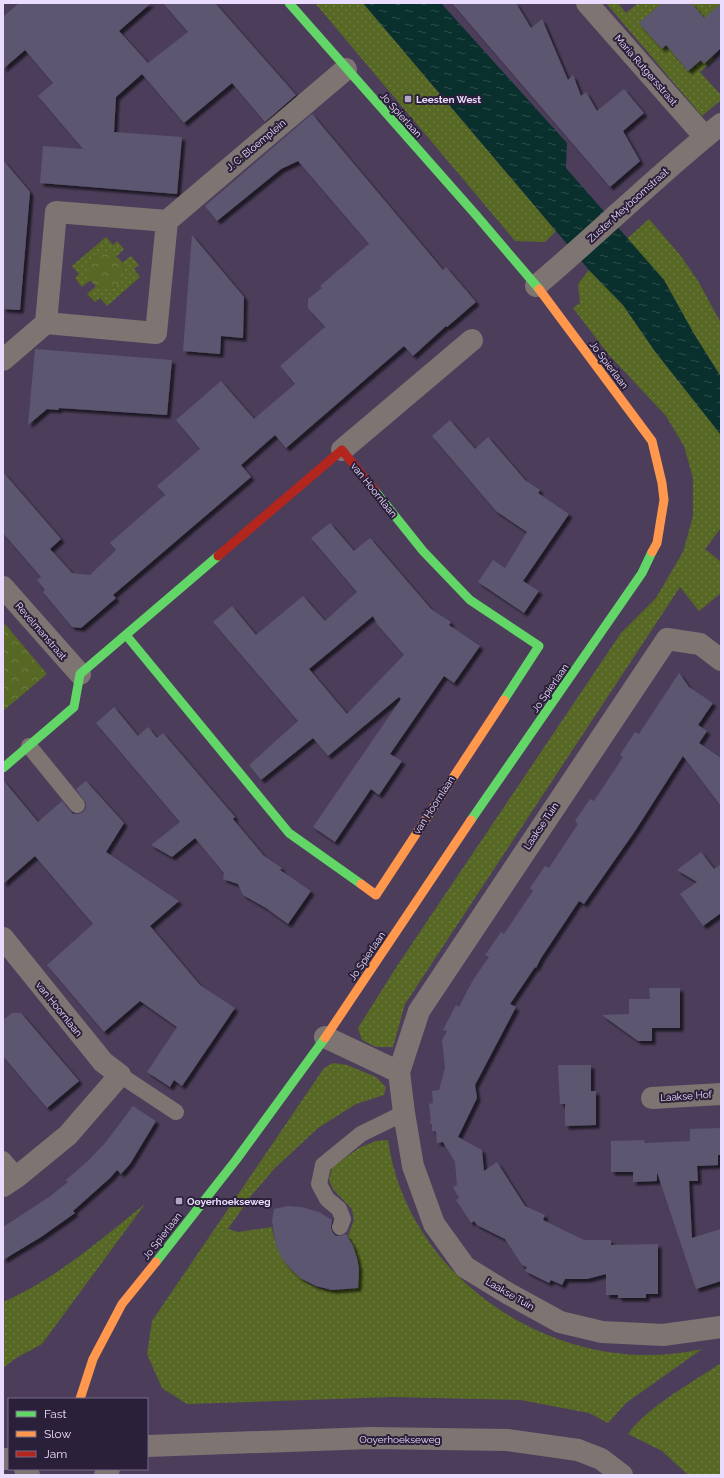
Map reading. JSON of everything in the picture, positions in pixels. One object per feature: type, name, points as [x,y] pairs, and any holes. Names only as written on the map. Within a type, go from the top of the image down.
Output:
[{"type":"street","name":"Jo Spierlaan","points":[[80,1398],[92,1359],[122,1304],[236,1160],[326,1037],[485,800],[627,596],[642,572],[657,543],[664,500],[652,441],[536,286],[476,215],[289,3]]},
{"type":"street","name":"Maria Rutgersstraat","points":[[587,3],[713,131]]},
{"type":"street","name":"J. C. Bloemplein","points":[[166,221],[346,69]]},
{"type":"street","name":"Zuster Meyboomstraat","points":[[536,286],[570,258],[713,131]]},
{"type":"street","points":[[3,360],[46,323],[56,212],[166,221],[156,333],[46,323]]},
{"type":"street","points":[[3,768],[74,708],[80,674],[472,340]]},
{"type":"street","name":"van Hoornlaan","points":[[126,635],[289,833],[376,895],[539,646],[470,600],[423,551],[342,450]]},
{"type":"street","name":"Revelmanstraat","points":[[3,587],[80,674]]},
{"type":"street","name":"Laakse Tuin","points":[[721,660],[700,644],[667,639],[419,1011],[400,1072],[404,1113],[414,1166],[434,1224],[465,1267],[509,1294],[560,1322],[602,1332],[663,1335],[721,1327]]},
{"type":"street","name":"van Hoornlaan","points":[[3,938],[102,1062],[120,1075]]},
{"type":"street","points":[[326,1037],[400,1072]]},
{"type":"street","points":[[11,1181],[68,1136],[120,1075]]},
{"type":"street","name":"Laakse Hof","points":[[652,1098],[721,1094]]},
{"type":"street","name":"Ooyerhoekseweg","points":[[148,1446],[371,1438],[507,1440],[578,1450],[601,1459],[622,1475]]},
{"type":"lane","points":[[29,746],[77,805]]},
{"type":"lane","points":[[120,1075],[176,1112]]},
{"type":"lane","points":[[340,1227],[343,1219],[339,1209],[327,1199],[319,1184],[323,1165],[362,1134],[404,1113]]},
{"type":"lane","points":[[3,1159],[11,1181]]},
{"type":"green space","points":[[315,3],[363,3],[556,231],[545,242],[515,241]]},
{"type":"green space","points":[[606,3],[618,3],[626,13],[638,3],[662,3],[639,23],[662,49],[666,45],[688,71],[701,60],[704,63],[712,57],[714,59],[700,72],[721,95],[721,100],[702,116]]},
{"type":"green space","points":[[691,3],[721,4],[711,12],[703,25],[701,15]]},
{"type":"green space","points":[[649,219],[680,255],[698,281],[721,323],[721,377],[694,334],[664,280],[627,239]]},
{"type":"green space","points":[[106,237],[113,245],[117,241],[124,249],[117,256],[100,254],[97,256],[91,262],[89,269],[91,280],[82,287],[75,278],[79,274],[72,266]]},
{"type":"green space","points":[[106,253],[119,258],[124,271],[119,284],[106,289],[93,284],[88,271],[93,258]]},
{"type":"green space","points":[[131,256],[139,265],[134,269],[140,277],[107,306],[100,298],[95,302],[87,294],[96,286],[108,289],[118,284],[123,275],[124,269],[122,263]]},
{"type":"green space","points":[[589,270],[623,305],[654,350],[721,435],[721,528],[705,549],[721,562],[721,593],[699,611],[680,587],[405,1004],[393,1047],[376,1047],[362,1040],[358,1028],[397,966],[621,633],[656,598],[683,552],[693,516],[693,478],[684,446],[666,416],[609,355],[573,308],[580,303],[578,284]]},
{"type":"green space","points":[[5,624],[47,674],[3,711],[3,626]]},
{"type":"green space","points":[[333,1063],[347,1065],[376,1077],[386,1087],[384,1095],[356,1104],[318,1128],[274,1169],[251,1196],[228,1229],[238,1232],[272,1227],[274,1238],[283,1259],[298,1276],[318,1287],[329,1290],[357,1288],[358,1275],[356,1262],[353,1248],[348,1236],[354,1220],[352,1209],[333,1189],[329,1180],[332,1167],[359,1148],[376,1141],[388,1140],[402,1191],[426,1237],[459,1277],[500,1310],[547,1335],[597,1350],[649,1355],[702,1349],[626,1403],[608,1423],[589,1413],[521,1400],[392,1397],[187,1404],[162,1388],[147,1354],[152,1321],[324,1068]]},
{"type":"green space","points":[[145,1204],[42,1344],[16,1358],[3,1368],[3,1302],[41,1282],[77,1258]]},
{"type":"green space","points":[[721,1363],[721,1475],[688,1475],[662,1451],[628,1434],[647,1414],[684,1387]]},
{"type":"water","points":[[363,3],[441,3],[567,143],[566,168],[664,280],[694,334],[721,377],[721,435],[654,350],[623,305],[589,270]]},
{"type":"building","points":[[19,3],[151,3],[119,31],[148,63],[188,32],[163,3],[215,3],[296,95],[265,122],[232,83],[184,123],[142,74],[116,97],[114,132],[182,137],[177,194],[40,183],[43,146],[83,149],[38,96],[53,83],[25,50],[3,69],[3,17]]},
{"type":"building","points":[[452,3],[516,3],[531,28],[542,19],[568,80],[573,75],[581,96],[586,92],[597,111],[624,89],[644,113],[623,131],[640,161],[610,187]]},
{"type":"building","points":[[662,3],[691,3],[704,18],[721,4],[721,48],[704,64],[701,60],[688,71],[666,45],[662,49],[639,23]]},
{"type":"building","points":[[312,114],[443,270],[446,267],[476,302],[447,327],[446,326],[413,356],[404,346],[286,448],[275,435],[241,465],[251,477],[113,595],[116,598],[81,628],[72,627],[43,592],[45,590],[37,580],[41,577],[3,533],[3,472],[61,539],[50,549],[72,573],[90,575],[116,550],[110,543],[165,495],[157,486],[200,449],[176,420],[221,381],[254,419],[295,384],[280,366],[325,327],[308,308],[308,299],[322,288],[320,286],[369,244],[298,161],[281,169],[217,221],[205,206]]},
{"type":"building","points":[[3,160],[30,192],[20,310],[3,309]]},
{"type":"building","points":[[192,235],[244,297],[243,338],[221,336],[220,354],[183,351]]},
{"type":"building","points":[[35,349],[172,360],[167,415],[59,408],[58,410],[47,409],[28,425]]},
{"type":"building","points":[[450,420],[475,449],[488,437],[525,480],[540,490],[538,493],[569,514],[523,581],[539,591],[524,613],[478,582],[493,560],[505,568],[527,532],[496,511],[432,436]]},
{"type":"building","points":[[330,523],[354,551],[370,538],[431,609],[451,622],[449,625],[480,646],[454,683],[444,676],[390,754],[402,761],[379,795],[371,789],[335,842],[313,827],[401,699],[399,697],[328,756],[313,738],[261,780],[249,765],[298,721],[213,622],[232,606],[256,635],[303,596],[325,621],[357,592],[311,538]],"holes":[[[373,616],[377,624],[404,655],[347,714],[309,669]]]},
{"type":"building","points":[[679,673],[689,687],[713,703],[698,725],[707,731],[699,743],[721,758],[721,806],[683,756],[635,831],[584,904],[579,901],[536,968],[535,967],[510,1004],[516,1007],[475,1085],[477,1098],[458,1137],[482,1150],[484,1171],[497,1162],[525,1206],[545,1215],[543,1220],[584,1240],[611,1240],[611,1245],[658,1244],[658,1294],[646,1294],[646,1298],[618,1298],[618,1295],[606,1295],[606,1274],[587,1279],[565,1279],[562,1285],[551,1280],[549,1283],[525,1271],[527,1267],[522,1265],[505,1239],[477,1225],[474,1221],[471,1223],[456,1200],[459,1198],[453,1187],[457,1185],[455,1162],[443,1142],[437,1143],[436,1132],[432,1131],[432,1125],[428,1120],[431,1122],[429,1104],[433,1103],[432,1091],[439,1090],[445,1068],[442,1040],[447,1031],[443,1030],[456,1005],[459,1007],[473,980],[489,957],[485,955],[501,932],[504,934],[533,891],[530,888],[545,866],[549,868],[578,824],[575,821],[590,799],[594,801],[623,757],[620,755],[635,732],[639,734]]},
{"type":"building","points":[[114,707],[138,736],[148,727],[157,738],[163,733],[235,817],[233,819],[264,856],[282,868],[280,870],[311,891],[288,924],[266,908],[243,895],[238,884],[223,879],[224,873],[195,838],[172,857],[151,845],[180,822],[96,723]]},
{"type":"building","points":[[3,780],[38,822],[62,801],[73,814],[83,812],[86,808],[86,803],[76,789],[86,781],[124,823],[106,852],[179,901],[150,926],[200,985],[235,1008],[182,1086],[174,1080],[170,1087],[147,1072],[177,1027],[140,1001],[104,1032],[47,965],[93,924],[35,856],[3,884]]},
{"type":"building","points":[[701,852],[714,869],[721,864],[721,913],[703,926],[680,894],[697,882],[677,870]]},
{"type":"building","points":[[649,988],[680,988],[680,1028],[652,1028],[652,1041],[638,1041],[602,1015],[629,1014],[629,999],[650,999]]},
{"type":"building","points":[[12,1013],[21,1013],[79,1081],[47,1108],[3,1056],[3,1020]]},
{"type":"building","points":[[558,1065],[591,1065],[591,1091],[596,1091],[596,1125],[565,1126],[565,1104],[560,1104]]},
{"type":"building","points":[[133,1106],[156,1121],[130,1164],[121,1174],[117,1170],[73,1211],[75,1213],[41,1237],[3,1260],[3,1227],[49,1197],[68,1182],[66,1180],[89,1160],[106,1142]]},
{"type":"building","points":[[721,1128],[721,1155],[718,1155],[718,1165],[697,1166],[698,1181],[689,1181],[692,1238],[721,1229],[721,1281],[696,1289],[657,1172],[657,1181],[633,1182],[633,1172],[611,1172],[611,1141],[644,1140],[645,1143],[690,1141],[690,1129]]},
{"type":"building","points":[[288,1206],[301,1207],[319,1212],[332,1220],[331,1228],[336,1236],[346,1234],[353,1246],[357,1258],[359,1269],[358,1288],[332,1290],[316,1286],[300,1278],[289,1267],[281,1257],[276,1246],[272,1221],[274,1209]]},
{"type":"traffic: fast","points":[[289,3],[476,215],[539,289]]},
{"type":"traffic: fast","points":[[375,491],[423,551],[470,600],[539,646],[504,700]]},
{"type":"traffic: fast","points":[[471,820],[642,573],[652,552]]},
{"type":"traffic: fast","points":[[3,768],[74,707],[80,674],[218,556]]},
{"type":"traffic: fast","points":[[126,635],[289,833],[361,884]]},
{"type":"traffic: fast","points":[[156,1262],[236,1160],[325,1038]]},
{"type":"traffic: slow","points":[[539,289],[652,441],[662,483],[664,500],[657,543],[652,552]]},
{"type":"traffic: slow","points":[[361,884],[376,895],[504,700]]},
{"type":"traffic: slow","points":[[325,1038],[471,820]]},
{"type":"traffic: slow","points":[[80,1398],[93,1359],[122,1304],[156,1262]]},
{"type":"traffic: jam","points":[[218,556],[342,450],[375,491]]},
{"type":"place","name":"Leesten West","points":[[408,99]]},
{"type":"place","name":"Ooyerhoekseweg","points":[[179,1201]]}]
